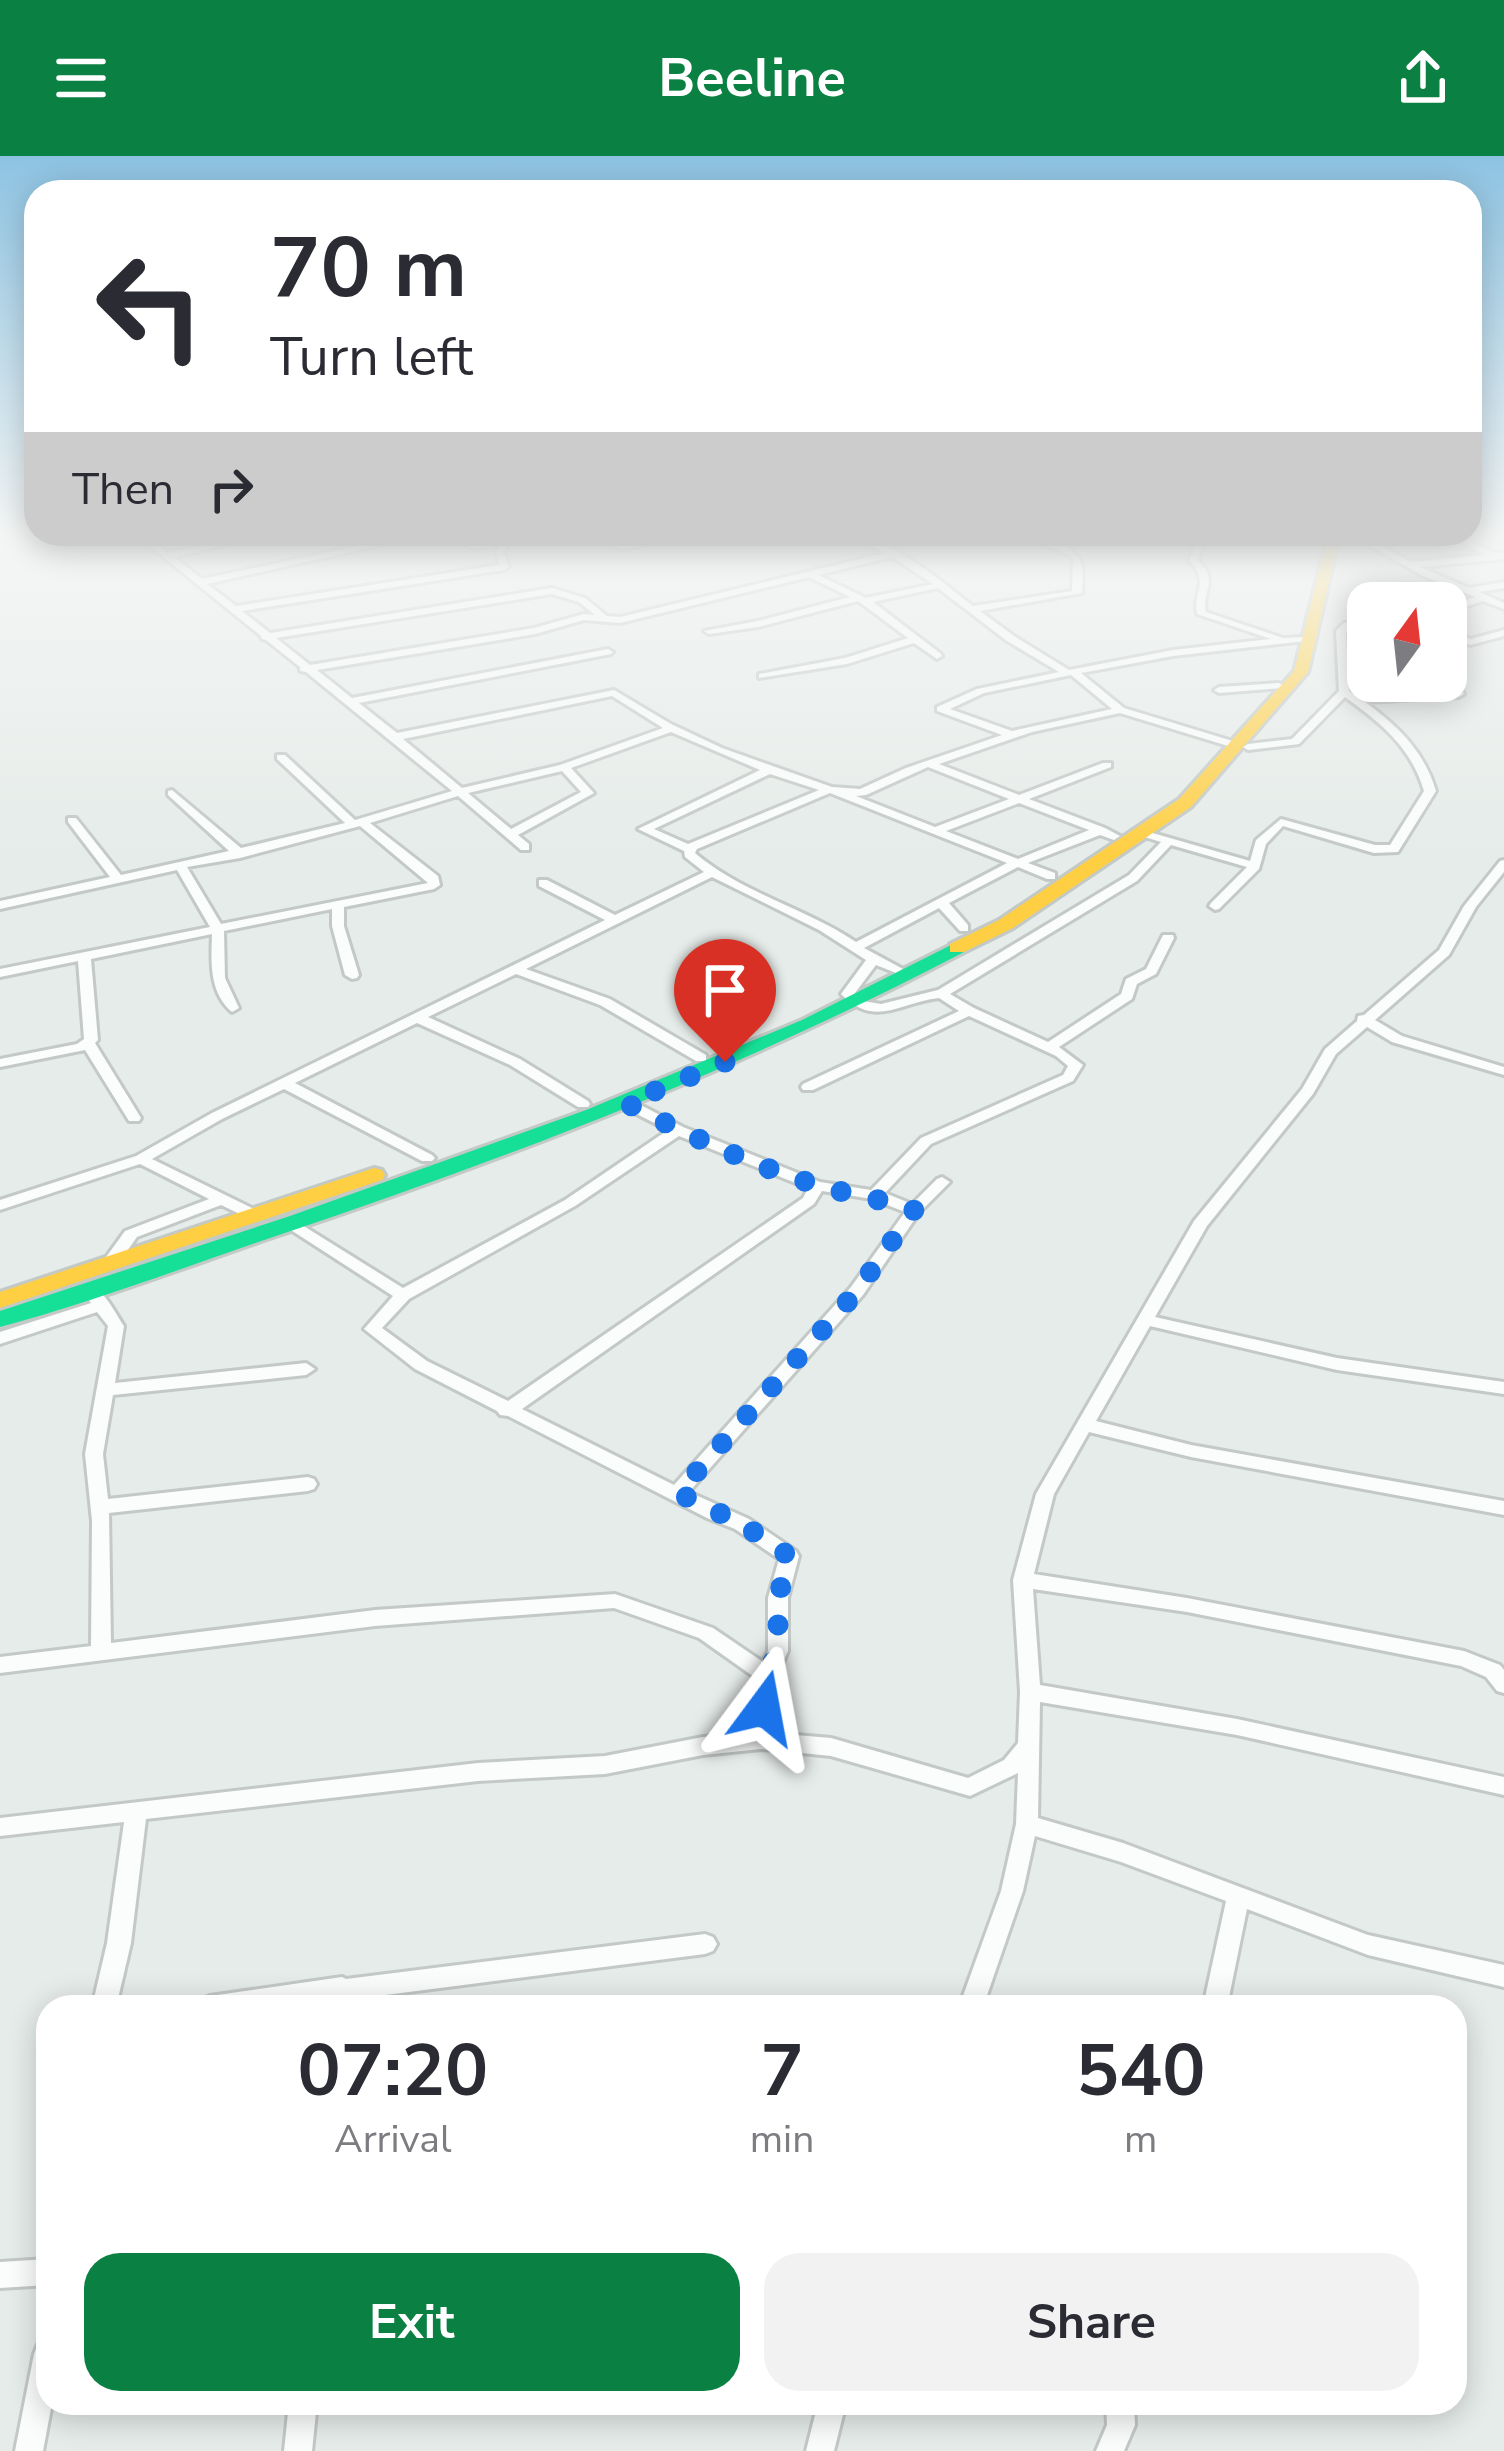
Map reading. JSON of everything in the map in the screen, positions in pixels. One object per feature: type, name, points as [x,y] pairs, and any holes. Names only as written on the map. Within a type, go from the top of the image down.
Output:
[{"type":"main road","points":[[0,1300],[583,1103],[852,999],[884,965],[964,928],[1051,876],[1240,746],[1279,686],[1291,639]]},
{"type":"main road","points":[[0,1318],[96,1297],[288,1222],[626,1103],[995,929],[1156,838],[1240,746],[1320,639]]},
{"type":"street","points":[[268,639],[395,737],[525,847]]},
{"type":"street","points":[[304,669],[486,639]]},
{"type":"street","points":[[1012,639],[1073,672],[1120,710],[1240,746],[1295,742],[1344,692],[1345,639]]},
{"type":"street","points":[[1013,735],[940,709],[980,691],[1073,672],[1290,639]]},
{"type":"street","points":[[1467,643],[1481,639]]},
{"type":"street","points":[[763,676],[847,661],[913,640],[937,656]]},
{"type":"street","points":[[348,702],[608,652]]},
{"type":"street","points":[[1341,660],[1347,659]]},
{"type":"street","points":[[1223,671],[1241,687]]},
{"type":"street","points":[[1219,691],[1279,686]]},
{"type":"street","points":[[395,737],[611,693],[667,730],[1051,876]]},
{"type":"street","points":[[1215,906],[1255,866],[1260,843],[1279,823],[1388,850],[1400,843],[1430,791],[1420,759],[1362,702]]},
{"type":"street","points":[[769,770],[644,829],[689,849],[831,790],[862,793],[910,770],[1013,735],[1120,710]]},
{"type":"street","points":[[0,904],[240,854],[565,767],[667,730]]},
{"type":"street","points":[[0,973],[432,886],[435,882],[281,757]]},
{"type":"street","points":[[935,831],[1107,765]]},
{"type":"street","points":[[932,766],[1108,833]]},
{"type":"street","points":[[509,834],[588,793],[565,767]]},
{"type":"street","points":[[172,793],[240,854]]},
{"type":"street","points":[[72,820],[117,878]]},
{"type":"street","points":[[854,948],[1015,864],[1108,833]]},
{"type":"street","points":[[852,999],[881,1010],[941,994],[1133,878],[1156,838],[1255,866]]},
{"type":"street","points":[[689,849],[692,858],[713,872],[884,965]]},
{"type":"street","points":[[180,865],[218,930],[218,978],[232,1008]]},
{"type":"street","points":[[975,1995],[1012,1891],[1027,1824],[1030,1692],[1023,1580],[1045,1494],[1199,1224],[1308,1091],[1330,1052],[1444,952],[1503,866]]},
{"type":"street","points":[[0,1205],[141,1159],[713,872]]},
{"type":"street","points":[[543,884],[613,919]]},
{"type":"street","points":[[941,902],[964,928]]},
{"type":"street","points":[[338,907],[338,926],[352,975]]},
{"type":"street","points":[[1048,1048],[1126,996],[1131,982],[1151,971],[1168,938]]},
{"type":"street","points":[[84,957],[94,1029],[88,1043]]},
{"type":"street","points":[[514,969],[605,1002],[701,1058]]},
{"type":"street","points":[[875,1196],[926,1141],[1068,1078],[1076,1065],[941,994]]},
{"type":"street","points":[[808,1087],[969,1011]]},
{"type":"street","points":[[420,1019],[515,1061],[583,1103]]},
{"type":"street","points":[[1363,1019],[1397,1039],[1504,1071]]},
{"type":"street","points":[[0,1063],[88,1043]]},
{"type":"street","points":[[88,1043],[134,1118]]},
{"type":"street","points":[[286,1084],[427,1158]]},
{"type":"street","points":[[626,1103],[678,1130],[818,1186],[875,1196],[914,1210]]},
{"type":"street","points":[[678,1130],[570,1203],[404,1295],[372,1329],[421,1365],[742,1524],[789,1556],[778,1598],[778,1651],[767,1676],[761,1740]]},
{"type":"street","points":[[141,1159],[254,1215]]},
{"type":"street","points":[[678,1493],[857,1291],[914,1210],[942,1182]]},
{"type":"street","points":[[506,1411],[809,1201],[818,1186]]},
{"type":"street","points":[[109,1264],[131,1234],[220,1200]]},
{"type":"street","points":[[288,1222],[404,1295]]},
{"type":"street","points":[[0,1338],[96,1297],[116,1326],[94,1454],[100,1507],[101,1652]]},
{"type":"street","points":[[1144,1319],[1337,1364],[1504,1388]]},
{"type":"street","points":[[108,1390],[306,1369]]},
{"type":"street","points":[[1085,1425],[1191,1451],[1504,1508]]},
{"type":"street","points":[[100,1507],[308,1484]]},
{"type":"street","points":[[1023,1580],[1357,1636],[1479,1663],[1500,1676]]},
{"type":"street","points":[[0,1665],[375,1618],[615,1601],[706,1633],[767,1676]]},
{"type":"street","points":[[1030,1692],[1237,1727],[1504,1786]]},
{"type":"street","points":[[0,1827],[478,1772],[605,1765],[761,1740],[830,1747],[970,1787],[1011,1766],[1028,1747]]},
{"type":"street","points":[[107,1995],[119,1943],[136,1814]]},
{"type":"street","points":[[1027,1824],[1124,1852],[1368,1945],[1504,1976]]},
{"type":"street","points":[[1217,1995],[1238,1896]]},
{"type":"street","points":[[362,1995],[705,1944]]},
{"type":"street","points":[[0,2275],[36,2273]]},
{"type":"street","points":[[29,2451],[36,2415]]},
{"type":"street","points":[[298,2451],[302,2415]]},
{"type":"street","points":[[820,2451],[829,2415]]},
{"type":"street","points":[[1110,2451],[1120,2415]]},
{"type":"traffic: fast","points":[[0,1319],[298,1221],[593,1114],[809,1024],[957,948]]},
{"type":"traffic: slow","points":[[957,948],[1006,924],[1185,803],[1301,672],[1309,639]]},
{"type":"traffic: slow","points":[[0,1300],[374,1175]]},
{"type":"route","points":[[725,1062],[626,1103],[678,1130],[818,1186],[875,1196],[914,1210],[857,1291],[678,1493],[742,1524],[789,1556],[778,1598],[778,1651],[767,1676],[764,1708]]}]
